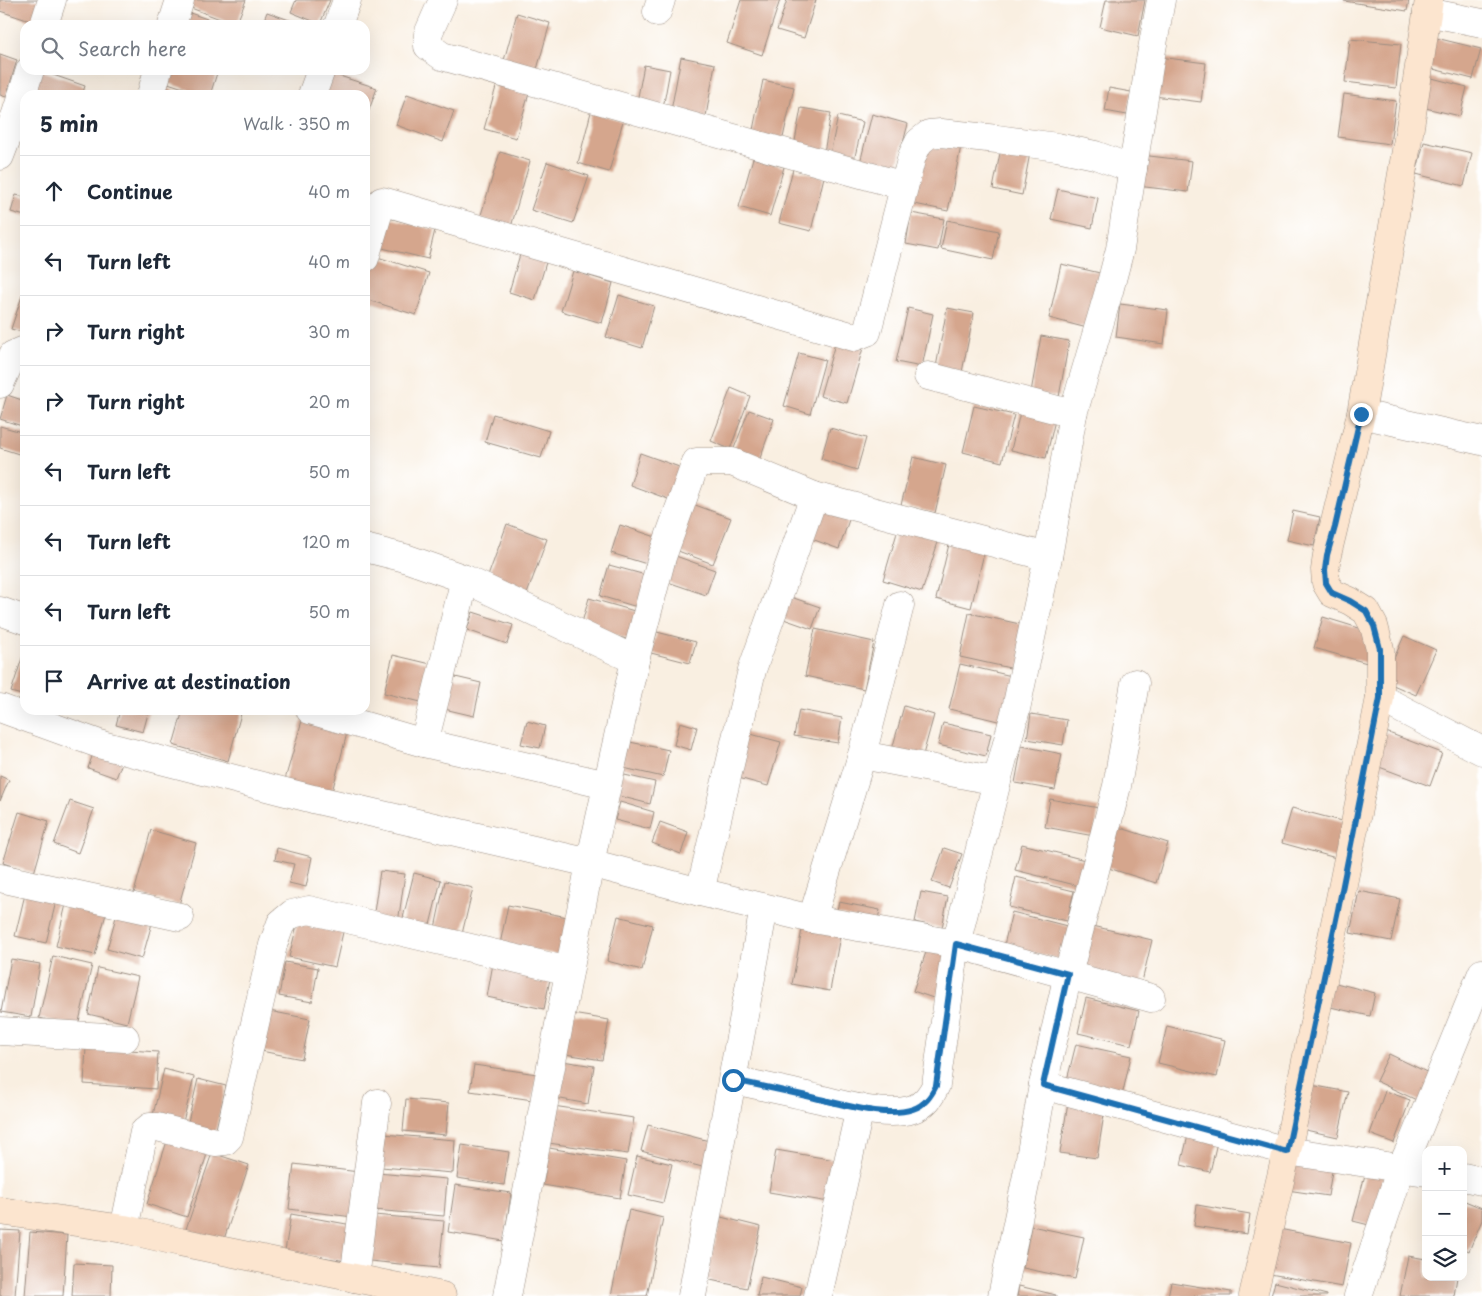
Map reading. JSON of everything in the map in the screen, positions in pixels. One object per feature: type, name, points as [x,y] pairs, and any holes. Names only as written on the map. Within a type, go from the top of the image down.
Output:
[{"type":"street","points":[[46,20],[52,0]]},
{"type":"street","points":[[174,20],[180,0]]},
{"type":"street","points":[[340,20],[347,0]]},
{"type":"street","points":[[443,0],[428,34],[428,46],[442,56],[904,186]]},
{"type":"street","points":[[733,1080],[884,1112],[902,1112],[915,1109],[928,1100],[936,1086],[956,944],[1016,709],[1048,557],[1072,414],[1120,249],[1161,0]]},
{"type":"street","points":[[1253,1296],[1287,1152],[1380,698],[1380,649],[1374,626],[1366,611],[1332,593],[1326,583],[1327,555],[1361,414],[1410,127],[1428,6],[1482,24]]},
{"type":"street","points":[[24,90],[28,75]]},
{"type":"street","points":[[152,90],[157,75]]},
{"type":"street","points":[[314,90],[319,75]]},
{"type":"street","points":[[0,156],[20,101]]},
{"type":"street","points":[[370,225],[374,199],[854,337],[867,332],[912,156],[919,142],[929,134],[941,133],[1057,147],[1095,155],[1133,169]]},
{"type":"street","points":[[0,384],[14,355],[20,352]]},
{"type":"street","points":[[928,376],[1072,414]]},
{"type":"street","points":[[1361,414],[1482,441]]},
{"type":"street","points":[[507,1296],[590,863],[635,660],[662,557],[696,462],[732,462],[814,496],[1048,557]]},
{"type":"street","points":[[700,892],[752,670],[814,496]]},
{"type":"street","points":[[370,549],[405,558],[465,579],[635,660]]},
{"type":"street","points":[[424,743],[465,579]]},
{"type":"street","points":[[812,919],[862,755],[900,605]]},
{"type":"street","points":[[0,611],[20,618]]},
{"type":"street","points":[[1002,1296],[1043,1085],[1068,974],[1117,786],[1135,683]]},
{"type":"street","points":[[1380,698],[1482,751]]},
{"type":"street","points":[[0,708],[102,745],[313,799],[590,863],[812,919],[956,944],[1151,998]]},
{"type":"street","points":[[327,715],[424,743],[607,786]]},
{"type":"street","points":[[862,755],[997,781]]},
{"type":"street","points":[[0,878],[180,917]]},
{"type":"street","points":[[692,1296],[764,908]]},
{"type":"street","points":[[124,1229],[144,1132],[150,1127],[157,1127],[216,1142],[225,1141],[229,1137],[273,945],[281,923],[292,914],[309,910],[569,971]]},
{"type":"street","points":[[1358,1296],[1413,1170],[1411,1147],[1482,973]]},
{"type":"street","points":[[0,1031],[125,1038]]},
{"type":"street","points":[[1043,1085],[1287,1152],[1413,1170]]},
{"type":"street","points":[[354,1278],[378,1103]]},
{"type":"street","points":[[818,1296],[860,1108]]},
{"type":"street","points":[[1467,1178],[1482,1181]]},
{"type":"street","points":[[0,1211],[124,1229],[442,1296]]},
{"type":"building","points":[[0,0],[40,0],[34,20],[27,20],[0,11]]},
{"type":"building","points":[[193,0],[246,0],[238,20],[223,20],[191,8]]},
{"type":"building","points":[[296,0],[330,0],[322,20],[310,20],[291,12]]},
{"type":"building","points":[[741,0],[780,0],[762,55],[727,43]]},
{"type":"building","points":[[787,0],[816,0],[804,38],[777,30]]},
{"type":"building","points":[[1106,0],[1145,0],[1138,36],[1100,27]]},
{"type":"building","points":[[1344,0],[1409,0],[1407,11]]},
{"type":"building","points":[[267,12],[289,20],[264,20]]},
{"type":"building","points":[[190,13],[210,20],[187,20]]},
{"type":"building","points":[[517,13],[550,23],[536,73],[503,64]]},
{"type":"building","points":[[1432,37],[1481,49],[1473,79],[1425,67]]},
{"type":"building","points":[[1350,39],[1401,44],[1396,88],[1345,82]]},
{"type":"building","points":[[0,54],[17,60],[6,97],[0,95]]},
{"type":"building","points":[[681,57],[715,64],[705,122],[670,116]]},
{"type":"building","points":[[1159,57],[1206,63],[1201,102],[1154,96]]},
{"type":"building","points":[[644,65],[670,70],[663,108],[637,102]]},
{"type":"building","points":[[37,75],[53,75],[85,86],[84,90],[30,90]]},
{"type":"building","points":[[171,75],[216,75],[212,90],[190,90],[168,83]]},
{"type":"building","points":[[323,75],[336,75],[377,88],[370,107],[370,90],[318,90]]},
{"type":"building","points":[[1428,77],[1467,87],[1460,116],[1421,107]]},
{"type":"building","points":[[498,80],[530,90],[516,138],[484,129]]},
{"type":"building","points":[[763,80],[794,87],[781,147],[751,140]]},
{"type":"building","points":[[1109,88],[1131,92],[1127,115],[1105,111]]},
{"type":"building","points":[[407,94],[454,111],[443,142],[396,125]]},
{"type":"building","points":[[1344,94],[1396,101],[1390,144],[1338,137]]},
{"type":"building","points":[[801,108],[831,113],[823,158],[793,152]]},
{"type":"building","points":[[591,112],[623,121],[609,172],[578,163]]},
{"type":"building","points":[[872,114],[908,124],[893,180],[858,171]]},
{"type":"building","points":[[838,116],[863,122],[852,169],[828,164]]},
{"type":"building","points":[[924,138],[961,146],[948,211],[910,203]]},
{"type":"building","points":[[1424,142],[1472,153],[1464,186],[1416,174]]},
{"type":"building","points":[[1001,148],[1030,153],[1022,195],[993,189]]},
{"type":"building","points":[[500,152],[530,161],[511,227],[480,218]]},
{"type":"building","points":[[1141,155],[1192,161],[1188,192],[1137,186]]},
{"type":"building","points":[[753,158],[784,167],[770,216],[739,207]]},
{"type":"building","points":[[547,162],[589,176],[573,223],[531,210]]},
{"type":"building","points":[[793,169],[824,177],[811,231],[779,223]]},
{"type":"building","points":[[1058,189],[1098,198],[1092,228],[1051,219]]},
{"type":"building","points":[[16,195],[20,196],[20,215],[11,212]]},
{"type":"building","points":[[911,213],[944,219],[938,250],[906,244]]},
{"type":"building","points":[[385,217],[435,230],[428,259],[378,247]]},
{"type":"building","points":[[947,220],[999,231],[993,260],[941,249]]},
{"type":"building","points":[[521,251],[547,259],[535,300],[509,292]]},
{"type":"building","points":[[374,256],[429,273],[416,315],[370,301],[370,270]]},
{"type":"building","points":[[1061,264],[1100,273],[1087,328],[1049,318]]},
{"type":"building","points":[[573,271],[613,283],[602,323],[561,311]]},
{"type":"building","points":[[619,295],[654,306],[642,348],[606,337]]},
{"type":"building","points":[[20,302],[20,332],[11,329]]},
{"type":"building","points":[[1120,304],[1168,310],[1164,344],[1116,337]]},
{"type":"building","points":[[908,308],[933,314],[922,367],[896,362]]},
{"type":"building","points":[[947,308],[974,313],[962,372],[936,367]]},
{"type":"building","points":[[1041,336],[1069,341],[1059,397],[1031,392]]},
{"type":"building","points":[[836,340],[863,348],[847,403],[820,396]]},
{"type":"building","points":[[799,353],[825,360],[810,414],[784,406]]},
{"type":"building","points":[[731,388],[750,396],[730,449],[711,441]]},
{"type":"building","points":[[7,395],[20,399],[20,425],[0,419]]},
{"type":"building","points":[[974,406],[1014,415],[1002,462],[963,452]]},
{"type":"building","points":[[1021,408],[1056,416],[1046,458],[1011,450]]},
{"type":"building","points":[[749,410],[774,419],[759,461],[733,451]]},
{"type":"building","points":[[493,414],[549,431],[541,458],[485,442]]},
{"type":"building","points":[[0,426],[20,432],[20,454],[0,448]]},
{"type":"building","points":[[830,428],[866,438],[857,470],[821,459]]},
{"type":"building","points":[[640,453],[682,468],[671,500],[630,485]]},
{"type":"building","points":[[913,457],[946,465],[935,513],[901,505]]},
{"type":"building","points":[[687,502],[731,518],[713,564],[670,548]]},
{"type":"building","points":[[821,503],[851,514],[839,549],[809,538]]},
{"type":"building","points":[[1293,511],[1320,517],[1314,546],[1287,540]]},
{"type":"building","points":[[507,524],[547,539],[527,594],[487,579]]},
{"type":"building","points":[[620,525],[659,538],[650,565],[611,553]]},
{"type":"building","points":[[899,526],[939,539],[922,592],[883,580]]},
{"type":"building","points":[[950,540],[985,549],[971,608],[936,599]]},
{"type":"building","points":[[670,554],[715,570],[706,595],[662,580]]},
{"type":"building","points":[[609,565],[653,577],[644,609],[600,596]]},
{"type":"building","points":[[785,595],[820,607],[812,629],[778,617]]},
{"type":"building","points":[[589,598],[638,612],[630,640],[581,626]]},
{"type":"building","points":[[473,612],[513,625],[507,644],[467,630]]},
{"type":"building","points":[[969,613],[1029,626],[1019,670],[960,657]]},
{"type":"building","points":[[1323,617],[1375,633],[1367,663],[1314,648]]},
{"type":"building","points":[[815,629],[874,642],[864,689],[805,676]]},
{"type":"building","points":[[657,632],[696,642],[690,663],[651,653]]},
{"type":"building","points":[[1404,636],[1436,650],[1416,695],[1384,681]]},
{"type":"building","points":[[393,655],[435,665],[425,703],[384,693]]},
{"type":"building","points":[[20,664],[20,695],[11,692]]},
{"type":"building","points":[[960,664],[1016,677],[1006,723],[949,709]]},
{"type":"building","points":[[447,675],[481,683],[474,716],[440,708]]},
{"type":"building","points":[[904,706],[934,715],[921,762],[891,753]]},
{"type":"building","points":[[799,710],[842,718],[838,743],[794,736]]},
{"type":"building","points":[[1031,714],[1067,720],[1063,745],[1027,739]]},
{"type":"building","points":[[119,715],[148,715],[143,732],[116,725]]},
{"type":"building","points":[[182,715],[241,715],[228,761],[173,745]]},
{"type":"building","points":[[303,717],[348,729],[331,796],[284,783]]},
{"type":"building","points":[[527,721],[545,726],[540,748],[521,744]]},
{"type":"building","points":[[680,722],[697,727],[691,750],[674,745]]},
{"type":"building","points":[[943,723],[991,734],[986,756],[938,745]]},
{"type":"building","points":[[743,732],[781,742],[768,786],[731,776]]},
{"type":"building","points":[[1386,732],[1442,753],[1430,786],[1374,765]]},
{"type":"building","points":[[625,741],[669,750],[663,777],[619,767]]},
{"type":"building","points":[[96,745],[125,755],[116,778],[88,768]]},
{"type":"building","points":[[1022,746],[1062,754],[1055,790],[1015,783]]},
{"type":"building","points":[[616,773],[655,782],[650,804],[611,794]]},
{"type":"building","points":[[0,776],[9,780],[0,801]]},
{"type":"building","points":[[1050,799],[1099,808],[1094,836],[1045,827]]},
{"type":"building","points":[[70,801],[94,809],[78,853],[54,844]]},
{"type":"building","points":[[620,802],[654,812],[650,829],[615,820]]},
{"type":"building","points":[[1292,808],[1345,822],[1336,858],[1282,843]]},
{"type":"building","points":[[19,812],[49,821],[34,873],[3,863]]},
{"type":"building","points":[[660,822],[688,832],[681,854],[652,843]]},
{"type":"building","points":[[1115,826],[1168,843],[1156,883],[1102,866]]},
{"type":"building","points":[[151,830],[196,843],[179,905],[134,893]]},
{"type":"building","points":[[1022,844],[1085,860],[1079,886],[1015,870]]},
{"type":"building","points":[[277,848],[312,857],[306,887],[289,883],[294,864],[275,860]]},
{"type":"building","points":[[944,848],[962,854],[949,888],[932,882]]},
{"type":"building","points":[[380,871],[405,874],[398,923],[373,919]]},
{"type":"building","points":[[414,873],[441,880],[429,929],[402,922]]},
{"type":"building","points":[[1016,877],[1074,891],[1067,921],[1009,907]]},
{"type":"building","points":[[445,881],[473,888],[462,934],[435,928]]},
{"type":"building","points":[[26,890],[57,897],[46,943],[15,936]]},
{"type":"building","points":[[1359,891],[1400,899],[1391,941],[1350,933]]},
{"type":"building","points":[[921,892],[948,897],[942,928],[915,922]]},
{"type":"building","points":[[67,900],[107,910],[95,955],[56,946]]},
{"type":"building","points":[[839,902],[880,910],[877,923],[836,914]]},
{"type":"building","points":[[508,905],[572,918],[564,956],[500,944]]},
{"type":"building","points":[[119,906],[154,916],[142,959],[107,949]]},
{"type":"building","points":[[1012,912],[1071,927],[1062,960],[1004,945]]},
{"type":"building","points":[[618,916],[653,925],[642,970],[607,961]]},
{"type":"building","points":[[299,917],[344,928],[335,967],[289,957]]},
{"type":"building","points":[[803,924],[841,930],[830,991],[792,984]]},
{"type":"building","points":[[1093,926],[1152,940],[1141,986],[1082,971]]},
{"type":"building","points":[[928,946],[951,954],[936,999],[913,991]]},
{"type":"building","points":[[53,956],[92,965],[78,1026],[39,1018]]},
{"type":"building","points":[[494,958],[552,969],[544,1009],[487,997]]},
{"type":"building","points":[[11,959],[40,964],[31,1017],[1,1012]]},
{"type":"building","points":[[285,962],[318,968],[312,1002],[279,996]]},
{"type":"building","points":[[98,968],[138,977],[127,1023],[88,1014]]},
{"type":"building","points":[[1332,982],[1375,993],[1370,1016],[1326,1006]]},
{"type":"building","points":[[1086,998],[1139,1011],[1131,1045],[1078,1033]]},
{"type":"building","points":[[264,1010],[310,1019],[302,1059],[256,1050]]},
{"type":"building","points":[[566,1013],[609,1020],[602,1060],[559,1053]]},
{"type":"building","points":[[1167,1026],[1225,1040],[1217,1077],[1158,1063]]},
{"type":"building","points":[[1076,1044],[1131,1056],[1122,1096],[1066,1084]]},
{"type":"building","points":[[86,1047],[158,1052],[156,1089],[84,1084]]},
{"type":"building","points":[[1389,1054],[1437,1077],[1425,1104],[1376,1081]]},
{"type":"building","points":[[556,1060],[594,1066],[588,1104],[550,1097]]},
{"type":"building","points":[[474,1065],[537,1074],[533,1100],[470,1091]]},
{"type":"building","points":[[164,1069],[194,1077],[182,1126],[152,1119]]},
{"type":"building","points":[[198,1079],[226,1086],[215,1133],[187,1126]]},
{"type":"building","points":[[1311,1085],[1348,1092],[1338,1137],[1301,1129]]},
{"type":"building","points":[[1385,1091],[1410,1100],[1394,1143],[1370,1134]]},
{"type":"building","points":[[406,1099],[449,1103],[446,1135],[403,1131]]},
{"type":"building","points":[[1068,1102],[1105,1108],[1097,1158],[1060,1153]]},
{"type":"building","points":[[553,1106],[634,1118],[628,1154],[548,1143]]},
{"type":"building","points":[[648,1125],[713,1142],[706,1168],[641,1151]]},
{"type":"building","points":[[1190,1127],[1219,1134],[1210,1172],[1181,1165]]},
{"type":"building","points":[[383,1134],[455,1140],[453,1173],[381,1167]]},
{"type":"building","points":[[168,1138],[208,1151],[187,1217],[147,1204]]},
{"type":"building","points":[[462,1145],[509,1152],[504,1185],[457,1178]]},
{"type":"building","points":[[549,1148],[626,1161],[620,1198],[543,1185]]},
{"type":"building","points":[[776,1150],[835,1160],[829,1202],[769,1192]]},
{"type":"building","points":[[212,1153],[249,1165],[223,1242],[186,1229]]},
{"type":"building","points":[[637,1156],[672,1164],[663,1203],[628,1195]]},
{"type":"building","points":[[294,1164],[359,1172],[353,1217],[289,1209]]},
{"type":"building","points":[[1291,1165],[1332,1171],[1328,1196],[1287,1190]]},
{"type":"building","points":[[1366,1171],[1387,1177],[1373,1226],[1353,1221]]},
{"type":"building","points":[[377,1173],[447,1179],[444,1216],[374,1210]]},
{"type":"building","points":[[455,1185],[511,1193],[504,1241],[448,1232]]},
{"type":"building","points":[[1467,1202],[1482,1208],[1482,1220],[1469,1251],[1467,1250]]},
{"type":"building","points":[[1197,1205],[1250,1214],[1247,1234],[1194,1226]]},
{"type":"building","points":[[629,1210],[663,1218],[647,1296],[611,1296]]},
{"type":"building","points":[[291,1214],[352,1225],[346,1261],[285,1251]]},
{"type":"building","points":[[374,1215],[444,1221],[439,1268],[370,1261]]},
{"type":"building","points":[[721,1217],[761,1227],[747,1288],[706,1279]]},
{"type":"building","points":[[1031,1226],[1084,1237],[1075,1279],[1023,1268]]},
{"type":"building","points":[[1279,1229],[1351,1243],[1342,1287],[1270,1274]]},
{"type":"building","points":[[0,1230],[20,1231],[15,1296],[0,1296]]},
{"type":"building","points":[[30,1232],[67,1235],[63,1296],[25,1296]]},
{"type":"building","points":[[1408,1256],[1422,1258],[1422,1281],[1456,1281],[1454,1296],[1400,1296]]},
{"type":"building","points":[[74,1263],[112,1265],[111,1296],[72,1296]]},
{"type":"building","points":[[761,1277],[802,1287],[800,1296],[757,1296]]},
{"type":"building","points":[[1171,1282],[1231,1292],[1231,1296],[1168,1296]]},
{"type":"building","points":[[1275,1282],[1327,1295],[1327,1296],[1271,1296]]},
{"type":"building","points":[[1019,1286],[1056,1295],[1056,1296],[1017,1296]]},
{"type":"route","points":[[733,1080],[884,1112],[902,1112],[915,1109],[928,1100],[936,1086],[956,944],[1068,974],[1043,1085],[1287,1152],[1380,698],[1380,649],[1374,626],[1366,611],[1332,593],[1326,583],[1325,570],[1361,414]]}]
